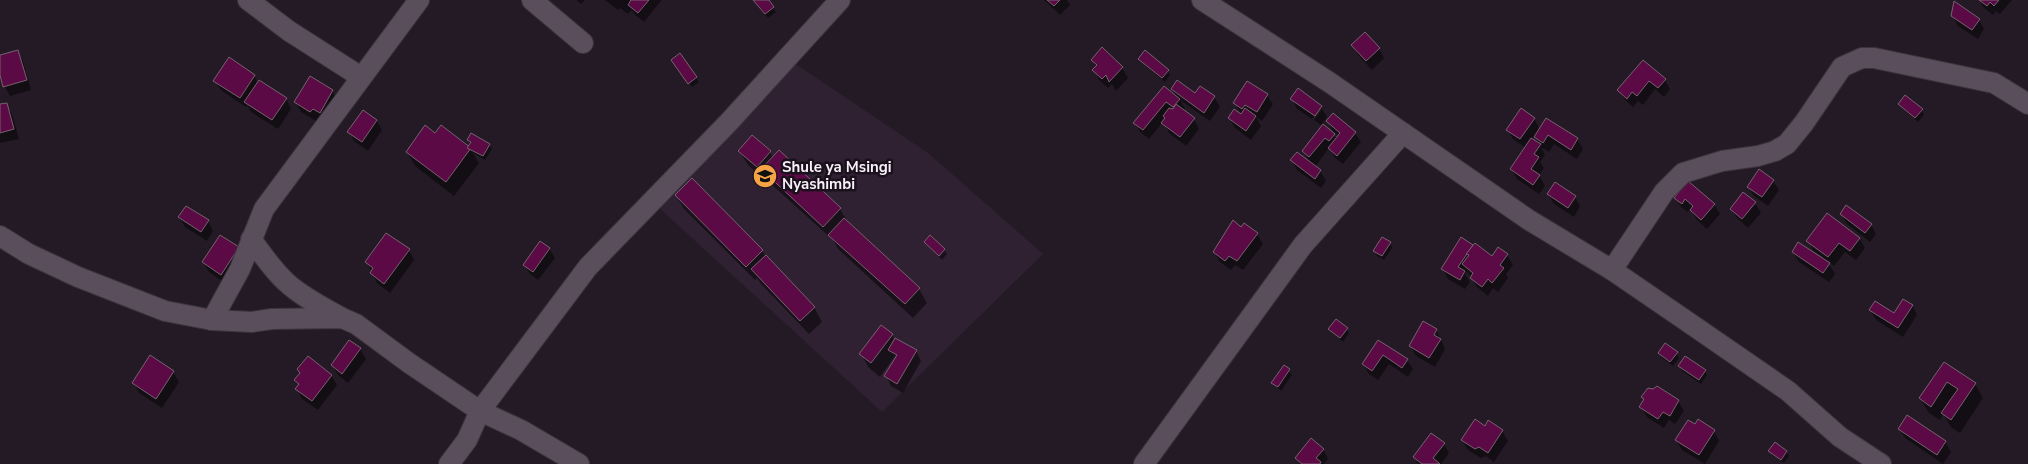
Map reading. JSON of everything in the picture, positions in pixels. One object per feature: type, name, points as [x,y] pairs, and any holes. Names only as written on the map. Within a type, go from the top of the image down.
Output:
[{"type":"street","points":[[248,0],[289,31],[361,77]]},
{"type":"street","points":[[212,320],[240,269],[264,209],[419,0]]},
{"type":"street","points":[[532,0],[583,43]]},
{"type":"street","points":[[449,464],[466,440],[480,411],[588,267],[723,128],[840,0]]},
{"type":"street","points":[[1202,0],[1329,82],[1530,220],[1612,270],[1788,391],[1840,437],[1881,464]]},
{"type":"street","points":[[1612,270],[1664,192],[1683,173],[1722,161],[1758,156],[1787,144],[1804,123],[1842,67],[1853,61],[1862,58],[1874,58],[1994,83],[2028,104]]},
{"type":"street","points":[[1144,464],[1303,245],[1403,133]]},
{"type":"street","points":[[0,236],[30,254],[124,296],[165,311],[212,320],[252,322],[272,319],[342,318]]},
{"type":"street","points":[[251,239],[274,270],[288,284],[307,298],[356,324],[480,411],[521,430],[579,464]]},
{"type":"shaded area","points":[[791,61],[928,153],[1043,254],[882,412],[656,205]]},
{"type":"building","points":[[631,0],[649,0],[638,13],[628,5]]},
{"type":"building","points":[[753,0],[769,0],[774,7],[765,14]]},
{"type":"building","points":[[1047,0],[1060,0],[1054,6]]},
{"type":"building","points":[[1979,0],[1999,0],[1994,6],[1990,2],[1987,6]]},
{"type":"building","points":[[1954,1],[1980,19],[1972,30],[1951,16]]},
{"type":"building","points":[[1365,32],[1380,48],[1366,61],[1351,45]]},
{"type":"building","points":[[1102,47],[1123,67],[1109,82],[1106,75],[1102,79],[1092,70],[1097,65],[1091,60]]},
{"type":"building","points":[[18,50],[27,80],[3,87],[0,75],[0,55]]},
{"type":"building","points":[[1145,50],[1169,70],[1162,78],[1138,59]]},
{"type":"building","points":[[680,53],[697,77],[688,84],[671,60]]},
{"type":"building","points":[[229,57],[255,75],[240,98],[213,81]]},
{"type":"building","points":[[1643,60],[1666,79],[1658,88],[1649,81],[1637,96],[1632,92],[1627,99],[1617,90]]},
{"type":"building","points":[[310,76],[333,90],[320,113],[313,109],[310,112],[294,102]]},
{"type":"building","points":[[259,80],[287,98],[272,120],[244,102]]},
{"type":"building","points":[[1177,80],[1195,93],[1200,86],[1215,96],[1204,113],[1171,89]]},
{"type":"building","points":[[1247,81],[1268,94],[1257,112],[1245,105],[1242,109],[1233,103]]},
{"type":"building","points":[[1164,86],[1180,99],[1173,107],[1166,102],[1143,130],[1133,123]]},
{"type":"building","points":[[1298,88],[1322,106],[1315,116],[1290,99]]},
{"type":"building","points":[[1905,95],[1923,109],[1915,118],[1898,104]]},
{"type":"building","points":[[7,103],[14,129],[0,133],[0,104]]},
{"type":"building","points":[[1176,104],[1195,118],[1180,137],[1161,123],[1165,118],[1163,116],[1169,108],[1173,109]]},
{"type":"building","points":[[1245,108],[1256,116],[1246,131],[1228,118],[1234,109],[1241,114]]},
{"type":"building","points":[[1521,108],[1535,118],[1520,139],[1506,130]]},
{"type":"building","points":[[363,110],[377,120],[362,142],[347,132]]},
{"type":"building","points":[[1333,113],[1356,132],[1337,156],[1328,148],[1340,133],[1326,121]]},
{"type":"building","points":[[1546,118],[1578,138],[1571,150],[1548,135],[1543,143],[1534,137]]},
{"type":"building","points":[[1323,124],[1335,134],[1329,141],[1325,138],[1309,157],[1302,151]]},
{"type":"building","points":[[425,125],[435,133],[441,125],[471,148],[446,182],[406,152]]},
{"type":"building","points":[[471,133],[490,144],[483,156],[467,148],[471,142],[467,140]]},
{"type":"building","points":[[752,135],[771,151],[757,167],[738,151]]},
{"type":"building","points":[[1531,138],[1541,144],[1534,154],[1539,157],[1531,169],[1540,175],[1533,185],[1510,169]]},
{"type":"building","points":[[779,150],[841,208],[823,227],[761,169]]},
{"type":"building","points":[[1297,152],[1321,170],[1315,179],[1290,160]]},
{"type":"building","points":[[1759,169],[1774,180],[1762,197],[1747,187]]},
{"type":"building","points":[[692,178],[763,250],[746,267],[675,195]]},
{"type":"building","points":[[1688,181],[1715,204],[1701,220],[1690,210],[1693,206],[1685,199],[1682,204],[1674,198]]},
{"type":"building","points":[[1555,182],[1576,196],[1568,208],[1547,194]]},
{"type":"building","points":[[1743,192],[1756,202],[1742,219],[1730,209]]},
{"type":"building","points":[[1846,205],[1872,224],[1865,233],[1840,214]]},
{"type":"building","points":[[186,206],[209,220],[201,232],[178,217]]},
{"type":"building","points":[[1827,213],[1860,238],[1850,251],[1839,243],[1828,257],[1806,241]]},
{"type":"building","points":[[844,218],[920,288],[905,304],[828,235]]},
{"type":"building","points":[[1233,220],[1241,227],[1244,223],[1258,233],[1237,261],[1229,256],[1225,261],[1213,252]]},
{"type":"building","points":[[386,233],[410,249],[384,284],[370,273],[373,268],[365,262]]},
{"type":"building","points":[[220,235],[239,247],[221,275],[202,262]]},
{"type":"building","points":[[930,235],[945,249],[939,256],[924,242]]},
{"type":"building","points":[[1382,237],[1391,242],[1382,256],[1373,251]]},
{"type":"building","points":[[1461,237],[1473,245],[1458,267],[1465,271],[1460,280],[1441,269]]},
{"type":"building","points":[[540,241],[550,248],[533,272],[523,265]]},
{"type":"building","points":[[1798,242],[1830,263],[1823,273],[1792,252]]},
{"type":"building","points":[[1475,243],[1492,256],[1498,247],[1508,254],[1500,265],[1504,268],[1492,283],[1488,279],[1482,287],[1470,278],[1473,273],[1462,264],[1469,255],[1466,254]]},
{"type":"building","points":[[766,255],[815,307],[800,321],[751,269]]},
{"type":"building","points":[[1903,299],[1913,305],[1898,328],[1869,310],[1875,301],[1894,313]]},
{"type":"building","points":[[1336,319],[1348,328],[1340,338],[1328,329]]},
{"type":"building","points":[[1423,321],[1437,329],[1434,335],[1441,339],[1429,358],[1409,346]]},
{"type":"building","points":[[881,325],[893,334],[871,363],[859,354]]},
{"type":"building","points":[[895,338],[917,350],[897,384],[884,376],[897,355],[888,350]]},
{"type":"building","points":[[349,340],[361,348],[342,374],[331,365]]},
{"type":"building","points":[[1378,340],[1408,359],[1402,368],[1383,355],[1372,371],[1362,364]]},
{"type":"building","points":[[1665,343],[1678,352],[1670,362],[1658,353]]},
{"type":"building","points":[[150,355],[174,371],[156,399],[132,383]]},
{"type":"building","points":[[308,356],[332,375],[312,401],[295,389],[299,384],[294,380],[300,373],[297,369]]},
{"type":"building","points":[[1685,356],[1706,370],[1699,380],[1678,366]]},
{"type":"building","points":[[1944,362],[1976,383],[1951,420],[1941,413],[1958,389],[1947,382],[1931,407],[1919,398]]},
{"type":"building","points":[[1284,365],[1290,369],[1278,387],[1271,383]]},
{"type":"building","points":[[1657,386],[1679,400],[1670,416],[1663,412],[1658,419],[1639,407],[1644,399],[1641,397],[1648,388],[1653,389]]},
{"type":"building","points":[[1907,415],[1946,441],[1937,455],[1898,429]]},
{"type":"building","points":[[1475,419],[1485,426],[1488,420],[1503,430],[1488,453],[1479,447],[1475,449],[1461,440]]},
{"type":"building","points":[[1698,419],[1715,430],[1699,455],[1675,440],[1688,420],[1695,424]]},
{"type":"building","points":[[1431,433],[1445,443],[1433,458],[1440,464],[1422,464],[1413,457]]},
{"type":"building","points":[[1311,438],[1324,449],[1316,458],[1321,462],[1320,464],[1302,464],[1295,458]]},
{"type":"building","points":[[1775,442],[1787,451],[1781,460],[1768,451]]},
{"type":"place","name":"Shule ya Msingi Nyashimbi","points":[[765,176]]}]
